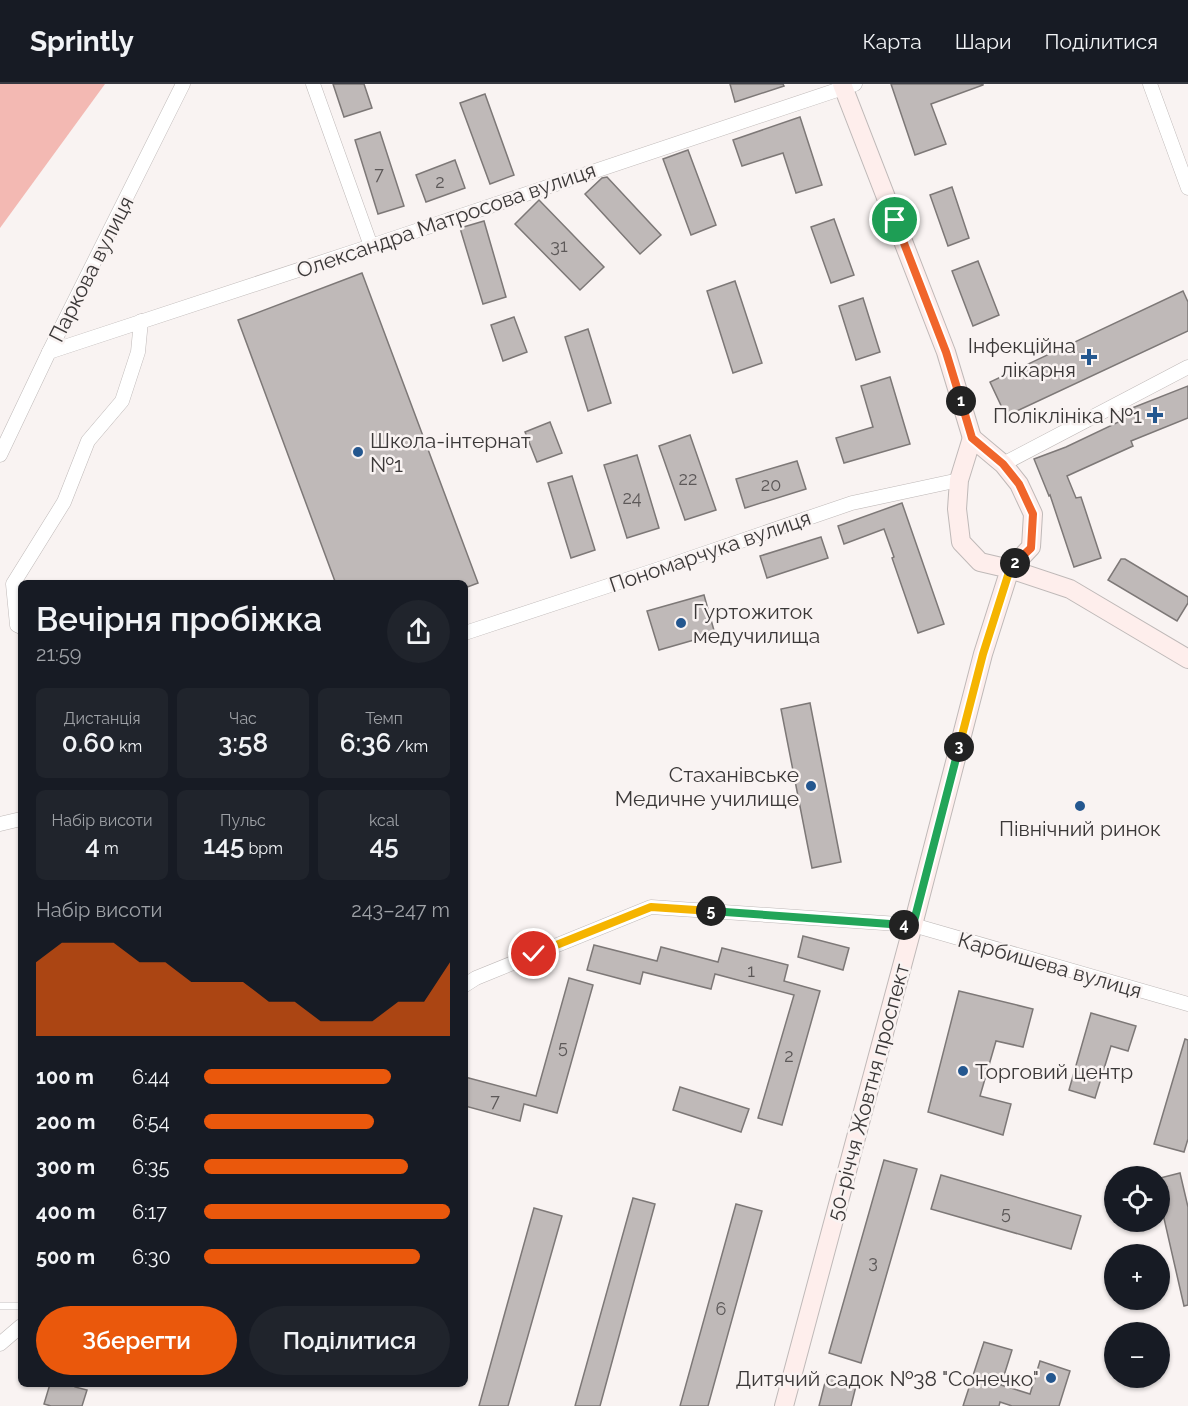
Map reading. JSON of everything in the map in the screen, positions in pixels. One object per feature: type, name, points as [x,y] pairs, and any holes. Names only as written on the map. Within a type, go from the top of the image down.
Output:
[{"type":"street","name":"Паркова вулиця","points":[[0,455],[183,84]]},
{"type":"street","points":[[313,84],[371,246]]},
{"type":"street","points":[[1150,84],[1188,188]]},
{"type":"street","name":"Олександра Матросова вулиця","points":[[49,352],[847,85]]},
{"type":"street","points":[[847,85],[946,352],[972,438],[1003,464],[1019,484],[1033,514],[1031,548],[1010,569]]},
{"type":"street","points":[[18,626],[13,584],[64,502],[88,441],[122,401],[138,352],[141,321]]},
{"type":"street","points":[[1003,464],[1188,368]]},
{"type":"street","points":[[972,438],[959,480],[957,509],[961,542],[980,562],[1010,569],[1070,589],[1188,659]]},
{"type":"street","name":"Пономарчука вулиця","points":[[468,632],[852,503],[959,480]]},
{"type":"street","name":"50-річчя Жовтня проспект","points":[[783,1406],[913,925],[983,654],[1010,569]]},
{"type":"street","points":[[0,824],[18,820]]},
{"type":"street","name":"Карбишева вулиця","points":[[468,983],[651,907],[913,925],[1188,1004]]},
{"type":"street","points":[[0,1344],[18,1329]]},
{"type":"lane","points":[[0,1306],[18,1306]]},
{"type":"shaded area","points":[[0,84],[105,84],[0,228]]},
{"type":"building","points":[[333,84],[364,84],[372,108],[344,117]]},
{"type":"building","points":[[730,84],[783,84],[784,86],[735,102]]},
{"type":"building","points":[[891,84],[983,85],[931,104],[946,144],[915,155]]},
{"type":"building","points":[[485,94],[514,175],[490,184],[460,103]]},
{"type":"building","points":[[800,117],[822,185],[796,193],[783,153],[742,166],[733,140]]},
{"type":"building","points":[[380,132],[404,206],[378,214],[355,140]]},
{"type":"building","points":[[688,150],[716,225],[691,235],[663,159]]},
{"type":"building","points":[[455,160],[465,188],[426,202],[416,175]]},
{"type":"building","points":[[607,177],[661,235],[640,254],[585,194],[602,178]]},
{"type":"building","points":[[952,187],[969,238],[948,246],[930,195]]},
{"type":"building","points":[[539,200],[604,267],[580,290],[515,224]]},
{"type":"building","points":[[834,219],[854,275],[831,283],[811,227]]},
{"type":"building","points":[[484,221],[506,297],[483,304],[460,228]]},
{"type":"building","points":[[978,261],[999,315],[973,326],[952,271]]},
{"type":"building","name":"Школа-інтернат №1","points":[[362,273],[478,583],[468,587],[468,580],[335,580],[238,320]]},
{"type":"building","points":[[735,281],[762,363],[733,373],[707,291]]},
{"type":"building","name":"Інфекційна лікарня","points":[[1183,291],[1188,302],[1188,331],[1006,416],[990,382]]},
{"type":"building","points":[[863,298],[880,352],[856,360],[839,306]]},
{"type":"building","points":[[514,317],[527,352],[503,361],[491,325]]},
{"type":"building","points":[[588,329],[611,403],[588,411],[565,337]]},
{"type":"building","points":[[890,377],[910,444],[844,463],[836,438],[873,427],[861,386]]},
{"type":"building","points":[[1188,386],[1188,418],[1131,441],[1133,446],[1067,476],[1076,498],[1081,497],[1101,558],[1074,567],[1050,495],[1034,459],[1066,447],[1125,419],[1122,412]]},
{"type":"building","points":[[550,422],[562,453],[537,462],[525,432]]},
{"type":"building","points":[[690,435],[716,510],[685,520],[659,446]]},
{"type":"building","points":[[637,455],[659,528],[627,538],[604,465]]},
{"type":"building","points":[[797,461],[806,489],[745,508],[736,479]]},
{"type":"building","points":[[572,476],[595,550],[571,558],[548,483]]},
{"type":"building","points":[[902,503],[944,624],[918,633],[884,529],[844,544],[838,526]]},
{"type":"building","points":[[821,537],[828,558],[767,578],[760,556]]},
{"type":"building","points":[[1121,559],[1125,559],[1188,597],[1188,603],[1177,621],[1108,580]]},
{"type":"building","name":"Гуртожиток медучилища","points":[[704,595],[715,634],[659,650],[647,611]]},
{"type":"building","name":"Стаханівське Медичне училище","points":[[810,703],[841,862],[812,868],[781,709]]},
{"type":"building","points":[[803,936],[849,948],[843,970],[798,957]]},
{"type":"building","points":[[594,945],[657,961],[661,947],[718,962],[722,948],[788,965],[784,981],[820,991],[782,1125],[758,1118],[794,995],[715,974],[711,989],[643,972],[640,984],[587,970]]},
{"type":"building","points":[[569,978],[593,985],[557,1113],[524,1104],[520,1121],[468,1107],[468,1078],[536,1096]]},
{"type":"building","name":"Торговий центр","points":[[959,991],[1033,1009],[1023,1047],[996,1041],[980,1096],[1011,1104],[1003,1135],[928,1112]]},
{"type":"building","points":[[1091,1013],[1136,1026],[1128,1051],[1111,1046],[1095,1098],[1069,1090]]},
{"type":"building","points":[[1185,1039],[1188,1040],[1188,1139],[1184,1152],[1154,1144]]},
{"type":"building","points":[[680,1087],[749,1109],[741,1132],[673,1110]]},
{"type":"building","points":[[884,1160],[917,1169],[861,1363],[829,1353]]},
{"type":"building","points":[[1180,1173],[1188,1207],[1188,1305],[1184,1306],[1167,1232],[1170,1232],[1170,1176]]},
{"type":"building","points":[[941,1175],[1081,1216],[1071,1249],[931,1209]]},
{"type":"building","points":[[633,1198],[655,1204],[600,1406],[575,1406]]},
{"type":"building","points":[[736,1204],[762,1211],[708,1406],[680,1406]]},
{"type":"building","points":[[534,1208],[562,1216],[508,1406],[479,1406]]},
{"type":"building","name":"Дитячий садок №38 \"Сонечко\"","points":[[984,1342],[1012,1350],[1001,1385],[1030,1394],[1040,1361],[1070,1371],[1059,1406],[1012,1406],[1000,1402],[999,1406],[963,1406]]},
{"type":"building","points":[[827,1375],[857,1382],[851,1406],[819,1406]]},
{"type":"building","points":[[49,1387],[75,1387],[87,1390],[82,1406],[44,1404]]},
{"type":"place","name":"Інфекційна лікарня","points":[[1089,357]]},
{"type":"place","name":"Поліклініка №1","points":[[1155,415]]},
{"type":"place","name":"Школа-інтернат №1","points":[[358,452]]},
{"type":"place","name":"Гуртожиток медучилища","points":[[681,623]]},
{"type":"place","name":"Стаханівське Медичне училище","points":[[811,786]]},
{"type":"place","name":"Північний ринок","points":[[1080,806]]},
{"type":"place","name":"Торговий центр","points":[[963,1071]]},
{"type":"place","name":"Дитячий садок №38 \"Сонечко\"","points":[[1051,1378]]},
{"type":"route","points":[[534,954],[651,907],[913,925],[983,654],[1010,569],[1031,548],[1033,514],[1019,484],[1003,464],[972,438],[946,352],[895,220]]}]
